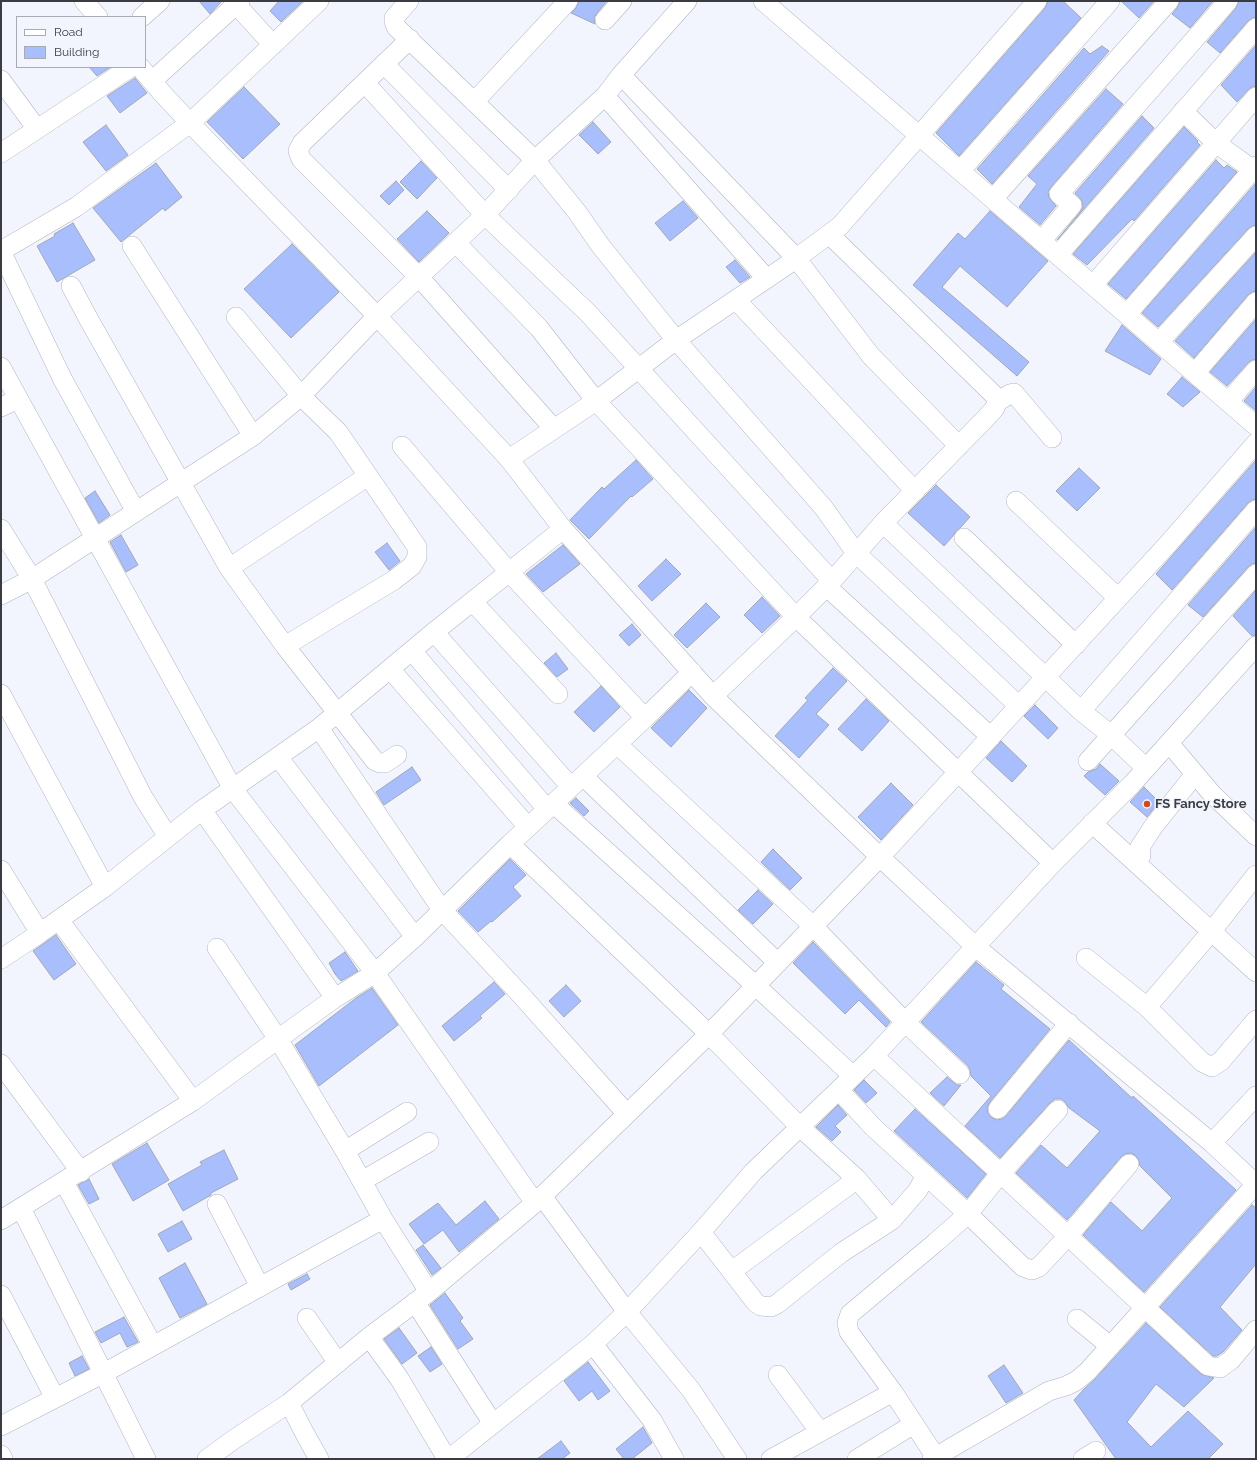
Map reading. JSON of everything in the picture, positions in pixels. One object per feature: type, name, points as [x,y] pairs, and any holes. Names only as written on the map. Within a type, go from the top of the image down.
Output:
[{"type":"street","points":[[84,1],[97,16]]},
{"type":"street","points":[[143,16],[160,1]]},
{"type":"street","points":[[136,512],[64,380],[1,251],[76,207],[190,123],[319,1]]},
{"type":"street","points":[[409,1],[394,18],[396,26],[535,160],[577,212],[600,245],[676,340],[823,507],[856,553],[1019,706]]},
{"type":"street","points":[[474,102],[568,1]]},
{"type":"street","points":[[605,20],[622,1]]},
{"type":"street","points":[[1,595],[32,579],[253,436],[301,396],[377,316],[485,215],[535,160],[605,96],[621,75],[687,1]]},
{"type":"street","points":[[764,1],[1256,426]]},
{"type":"street","points":[[509,459],[596,401],[676,340],[736,300],[840,226],[919,134],[1038,1]]},
{"type":"street","points":[[961,170],[1110,1]]},
{"type":"street","points":[[993,199],[1169,1]]},
{"type":"street","points":[[1042,240],[1072,205],[1059,194],[1228,1]]},
{"type":"street","points":[[273,45],[237,2],[146,74],[190,123],[377,316],[509,459],[563,529],[713,696],[976,947],[1212,1143],[1256,1184],[1087,1372],[1076,1381],[1066,1386],[1049,1391],[935,1458],[893,1392],[850,1332],[847,1323],[850,1314],[968,1214],[1000,1174],[1058,1110]]},
{"type":"street","points":[[1058,255],[1256,28]]},
{"type":"street","points":[[410,39],[302,143],[298,151],[301,159],[419,277],[554,429]]},
{"type":"street","points":[[384,64],[509,190]]},
{"type":"street","points":[[1,153],[129,68]]},
{"type":"street","points":[[621,75],[796,258],[871,356],[959,446]]},
{"type":"street","points":[[1,80],[37,129]]},
{"type":"street","points":[[365,83],[485,215],[588,313],[829,583],[991,737]]},
{"type":"street","points":[[605,96],[766,278]]},
{"type":"street","points":[[1093,285],[1256,97]]},
{"type":"street","points":[[1127,314],[1255,169],[1216,143],[1183,111]]},
{"type":"street","points":[[713,696],[796,617],[829,583],[883,523],[985,419],[995,408],[997,402],[995,396],[829,234]]},
{"type":"street","points":[[1159,342],[1256,236]]},
{"type":"street","points":[[456,242],[539,328],[596,401],[796,617],[1053,863]]},
{"type":"street","points":[[132,246],[253,436]]},
{"type":"street","points":[[71,286],[180,483],[229,568],[285,646],[375,761],[385,763],[397,755]]},
{"type":"street","points":[[736,300],[915,491]]},
{"type":"street","points":[[1195,373],[1256,302]]},
{"type":"street","points":[[236,317],[301,396],[338,432],[417,547],[417,556],[412,566],[394,580],[285,646]]},
{"type":"street","points":[[1,367],[232,789],[374,973],[539,1200],[691,1390],[736,1459]]},
{"type":"street","points":[[1228,402],[1256,370]]},
{"type":"street","points":[[997,402],[1014,393],[1052,438]]},
{"type":"street","points":[[1,407],[18,399]]},
{"type":"street","points":[[208,1459],[233,1440],[289,1403],[369,1337],[422,1297],[539,1200],[709,1034],[880,857],[1167,545],[1256,443]]},
{"type":"street","points":[[402,446],[509,572],[645,718]]},
{"type":"street","points":[[229,568],[368,476]]},
{"type":"street","points":[[1016,501],[1118,598]]},
{"type":"street","points":[[1081,711],[1256,510]]},
{"type":"street","points":[[883,523],[1045,678],[1081,711],[1112,735],[1146,768]]},
{"type":"street","points":[[1,529],[32,579],[143,797],[168,837]]},
{"type":"street","points":[[1,959],[59,920],[202,810],[319,728],[434,632],[563,529]]},
{"type":"street","points":[[964,538],[1076,645]]},
{"type":"street","points":[[1088,761],[1256,574]]},
{"type":"street","points":[[473,602],[558,694]]},
{"type":"street","points":[[434,632],[577,781],[778,962]]},
{"type":"street","points":[[369,1337],[399,1378],[448,1459],[593,1344],[628,1312],[753,1172],[874,1056],[1053,863],[1132,784],[1256,646]]},
{"type":"street","points":[[412,651],[550,806],[756,986],[853,1076]]},
{"type":"street","points":[[390,669],[528,827]]},
{"type":"street","points":[[1,1220],[193,1102],[335,998],[374,973],[415,937],[510,844],[692,672]]},
{"type":"street","points":[[1,694],[105,886]]},
{"type":"street","points":[[319,728],[442,910],[521,995],[627,1114]]},
{"type":"street","points":[[1169,742],[1195,774],[1229,811],[1256,836]]},
{"type":"street","points":[[617,744],[813,926],[905,1022],[960,1074]]},
{"type":"street","points":[[278,757],[415,937]]},
{"type":"street","points":[[1136,862],[1141,856],[1140,847],[1195,774]]},
{"type":"street","points":[[202,810],[335,998]]},
{"type":"street","points":[[1092,823],[1256,972]]},
{"type":"street","points":[[510,844],[709,1034],[800,1127],[857,1179],[892,1220]]},
{"type":"street","points":[[1,870],[40,933]]},
{"type":"street","points":[[1147,1007],[1211,932],[1256,875]]},
{"type":"street","points":[[59,920],[193,1102]]},
{"type":"street","points":[[217,948],[278,1039],[345,1151],[383,1219],[422,1297],[493,1424]]},
{"type":"street","points":[[1086,958],[1147,1007],[1202,1062],[1212,1067],[1220,1061],[1256,1020]]},
{"type":"street","points":[[998,1108],[1069,1023]]},
{"type":"street","points":[[874,1056],[1208,1366],[1220,1368],[1231,1360],[1256,1330]]},
{"type":"street","points":[[1,1064],[81,1172]]},
{"type":"street","points":[[839,1090],[873,1127],[968,1214],[1023,1267],[1032,1270],[1039,1267],[1068,1236],[1129,1164]]},
{"type":"street","points":[[1212,1143],[1256,1096]]},
{"type":"street","points":[[345,1151],[407,1112]]},
{"type":"street","points":[[362,1181],[429,1142]]},
{"type":"street","points":[[700,1232],[756,1303],[761,1306],[771,1307],[777,1304],[841,1253],[892,1220],[918,1190],[926,1175]]},
{"type":"street","points":[[732,1271],[857,1179]]},
{"type":"street","points":[[64,1182],[153,1346]]},
{"type":"street","points":[[217,1204],[260,1287]]},
{"type":"street","points":[[21,1208],[146,1459]]},
{"type":"street","points":[[1,1426],[104,1373],[383,1219]]},
{"type":"street","points":[[1,1295],[55,1398]]},
{"type":"street","points":[[307,1318],[338,1362]]},
{"type":"street","points":[[1077,1319],[1110,1346]]},
{"type":"street","points":[[593,1344],[652,1420],[674,1459]]},
{"type":"street","points":[[778,1375],[820,1432]]},
{"type":"street","points":[[771,1459],[893,1392]]},
{"type":"street","points":[[289,1403],[319,1459]]},
{"type":"street","points":[[857,1459],[914,1424]]},
{"type":"street","points":[[1,1455],[3,1459]]},
{"type":"building","points":[[199,1],[222,1],[210,14]]},
{"type":"building","points":[[279,1],[303,1],[281,22],[270,11]]},
{"type":"building","points":[[579,1],[607,1],[594,18],[595,24],[571,13],[576,8]]},
{"type":"building","points":[[1048,1],[1063,1],[1081,18],[959,156],[936,133],[1045,8]]},
{"type":"building","points":[[1121,1],[1154,1],[1139,18]]},
{"type":"building","points":[[1180,1],[1213,1],[1190,28],[1172,14]]},
{"type":"building","points":[[1239,1],[1256,1],[1256,17],[1248,21],[1220,53],[1207,42],[1236,8]]},
{"type":"building","points":[[1256,45],[1256,86],[1248,90],[1237,102],[1221,85]]},
{"type":"building","points":[[1102,46],[1109,51],[992,184],[977,169],[1084,48],[1090,54]]},
{"type":"building","points":[[90,68],[109,68],[97,76]]},
{"type":"building","points":[[135,78],[147,93],[120,113],[107,96]]},
{"type":"building","points":[[244,87],[280,124],[243,159],[207,122]]},
{"type":"building","points":[[1106,89],[1123,104],[1051,187],[1048,192],[1049,197],[1056,206],[1040,225],[1019,207],[1037,184],[1028,176]]},
{"type":"building","points":[[1142,116],[1154,128],[1057,240],[1083,207],[1082,201],[1075,193]]},
{"type":"building","points":[[593,122],[611,142],[598,154],[579,135]]},
{"type":"building","points":[[106,125],[128,155],[106,171],[83,142]]},
{"type":"building","points":[[1184,127],[1200,145],[1134,221],[1132,219],[1087,265],[1073,254]]},
{"type":"building","points":[[1216,160],[1224,168],[1227,165],[1237,172],[1126,299],[1108,284]]},
{"type":"building","points":[[421,161],[437,178],[417,199],[400,182]]},
{"type":"building","points":[[156,163],[182,197],[165,211],[163,208],[121,242],[93,208]]},
{"type":"building","points":[[396,181],[404,190],[389,205],[380,196]]},
{"type":"building","points":[[1256,183],[1256,225],[1248,229],[1158,327],[1142,313]]},
{"type":"building","points":[[683,201],[698,218],[670,241],[655,223]]},
{"type":"building","points":[[427,211],[449,233],[419,262],[397,239]]},
{"type":"building","points":[[990,211],[1048,261],[1007,307],[960,266],[942,287],[1029,362],[1017,376],[913,285],[958,233],[965,239]]},
{"type":"building","points":[[73,223],[95,260],[57,282],[37,246],[55,236],[54,234]]},
{"type":"building","points":[[292,244],[339,292],[291,338],[244,289]]},
{"type":"building","points":[[1256,252],[1256,291],[1248,295],[1194,358],[1175,341]]},
{"type":"building","points":[[735,260],[750,277],[740,283],[726,267]]},
{"type":"building","points":[[1256,319],[1256,359],[1248,363],[1227,386],[1210,372]]},
{"type":"building","points":[[1122,325],[1161,359],[1150,375],[1105,351]]},
{"type":"building","points":[[1182,377],[1200,392],[1183,407],[1167,394]]},
{"type":"building","points":[[1256,387],[1256,411],[1244,401]]},
{"type":"building","points":[[636,460],[653,479],[632,497],[631,496],[589,539],[570,520],[602,487],[604,489]]},
{"type":"building","points":[[1256,460],[1256,499],[1248,503],[1172,590],[1156,574]]},
{"type":"building","points":[[1079,468],[1100,488],[1077,511],[1056,491]]},
{"type":"building","points":[[936,485],[970,517],[944,546],[908,513]]},
{"type":"building","points":[[95,491],[110,515],[99,523],[85,498]]},
{"type":"building","points":[[1256,527],[1256,563],[1248,567],[1203,617],[1188,605]]},
{"type":"building","points":[[121,535],[138,565],[126,572],[110,542]]},
{"type":"building","points":[[387,543],[400,561],[389,570],[375,552]]},
{"type":"building","points":[[563,545],[580,564],[543,592],[526,574]]},
{"type":"building","points":[[666,559],[681,574],[652,601],[638,586]]},
{"type":"building","points":[[1256,590],[1256,635],[1252,636],[1233,616]]},
{"type":"building","points":[[762,597],[780,616],[762,633],[744,615]]},
{"type":"building","points":[[706,603],[720,617],[687,648],[674,635]]},
{"type":"building","points":[[632,624],[641,635],[629,646],[619,635]]},
{"type":"building","points":[[556,653],[568,669],[557,677],[544,663]]},
{"type":"building","points":[[833,668],[847,681],[816,714],[829,725],[799,758],[775,736],[808,700],[805,698]]},
{"type":"building","points":[[601,686],[620,707],[594,732],[574,712]]},
{"type":"building","points":[[689,690],[707,708],[671,747],[651,728]]},
{"type":"building","points":[[866,699],[889,721],[862,751],[838,729]]},
{"type":"building","points":[[1035,705],[1058,728],[1048,739],[1024,716]]},
{"type":"building","points":[[1001,741],[1027,766],[1012,782],[986,758]]},
{"type":"building","points":[[1100,764],[1119,781],[1105,795],[1084,776],[1088,772],[1096,769]]},
{"type":"building","points":[[412,767],[421,780],[384,805],[376,792]]},
{"type":"building","points":[[891,783],[913,805],[881,840],[858,817]]},
{"type":"building","name":"FS Fancy Store","points":[[1144,787],[1159,802],[1147,817],[1130,802]]},
{"type":"building","points":[[576,798],[589,811],[584,816],[570,803]]},
{"type":"building","points":[[773,849],[802,878],[790,890],[761,862]]},
{"type":"building","points":[[510,859],[526,875],[513,887],[521,896],[492,922],[491,921],[478,932],[458,911]]},
{"type":"building","points":[[758,890],[773,904],[753,924],[738,910]]},
{"type":"building","points":[[56,935],[76,964],[54,980],[33,951]]},
{"type":"building","points":[[813,942],[890,1022],[886,1027],[859,1000],[845,1014],[793,963]]},
{"type":"building","points":[[345,952],[358,971],[341,981],[329,963]]},
{"type":"building","points":[[976,962],[1004,985],[1001,989],[1050,1029],[990,1102],[987,1108],[991,1117],[997,1120],[1006,1116],[1069,1040],[1236,1190],[1144,1292],[1083,1235],[1111,1202],[1142,1231],[1172,1198],[1140,1166],[1136,1156],[1131,1153],[1125,1154],[1121,1157],[1067,1220],[1016,1173],[1041,1145],[1067,1168],[1100,1131],[1069,1108],[1061,1099],[1055,1099],[1000,1158],[965,1126],[991,1096],[971,1076],[968,1066],[921,1022]]},
{"type":"building","points":[[494,982],[505,994],[480,1016],[482,1018],[454,1041],[442,1026]]},
{"type":"building","points":[[566,985],[581,1001],[564,1017],[549,1001]]},
{"type":"building","points":[[372,988],[398,1025],[319,1086],[295,1045],[356,998]]},
{"type":"building","points":[[947,1077],[957,1085],[961,1085],[944,1106],[930,1093]]},
{"type":"building","points":[[864,1080],[877,1093],[866,1103],[854,1090]]},
{"type":"building","points":[[838,1105],[847,1115],[835,1126],[841,1132],[832,1141],[816,1127]]},
{"type":"building","points":[[915,1109],[986,1174],[967,1198],[894,1131]]},
{"type":"building","points":[[147,1143],[169,1180],[133,1201],[112,1164]]},
{"type":"building","points":[[224,1150],[238,1179],[211,1193],[211,1195],[183,1211],[168,1184],[202,1165],[200,1162]]},
{"type":"building","points":[[89,1179],[99,1199],[89,1204],[78,1185]]},
{"type":"building","points":[[485,1201],[499,1219],[459,1252],[443,1230],[424,1244],[409,1224],[438,1203],[456,1225]]},
{"type":"building","points":[[1252,1205],[1256,1208],[1256,1264],[1220,1307],[1242,1330],[1223,1352],[1217,1356],[1213,1356],[1160,1307]]},
{"type":"building","points":[[182,1221],[192,1239],[168,1252],[158,1234]]},
{"type":"building","points":[[423,1245],[441,1268],[432,1275],[416,1250]]},
{"type":"building","points":[[185,1263],[207,1304],[180,1318],[159,1278]]},
{"type":"building","points":[[307,1274],[310,1279],[291,1290],[288,1284]]},
{"type":"building","points":[[445,1293],[463,1318],[460,1321],[473,1339],[458,1349],[430,1305]]},
{"type":"building","points":[[124,1317],[138,1342],[127,1347],[120,1333],[101,1343],[95,1332]]},
{"type":"building","points":[[1146,1323],[1201,1374],[1214,1378],[1184,1407],[1156,1384],[1127,1422],[1151,1447],[1188,1411],[1223,1444],[1208,1459],[1116,1459],[1074,1400]]},
{"type":"building","points":[[399,1328],[417,1353],[402,1364],[384,1339]]},
{"type":"building","points":[[431,1347],[442,1364],[430,1372],[418,1356]]},
{"type":"building","points":[[82,1356],[89,1369],[75,1376],[69,1363]]},
{"type":"building","points":[[588,1362],[610,1391],[598,1400],[592,1391],[579,1401],[564,1381]]},
{"type":"building","points":[[1004,1365],[1023,1393],[1006,1403],[988,1376]]},
{"type":"building","points":[[643,1427],[652,1443],[632,1459],[624,1459],[616,1449]]},
{"type":"building","points":[[561,1441],[570,1453],[562,1459],[537,1459]]},
{"type":"place","name":"FS Fancy Store","points":[[1147,804]]}]
